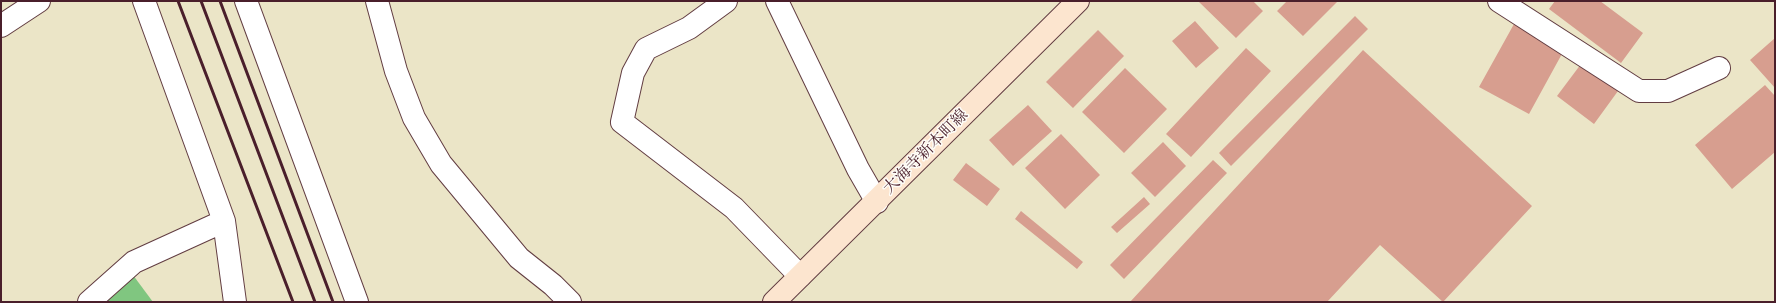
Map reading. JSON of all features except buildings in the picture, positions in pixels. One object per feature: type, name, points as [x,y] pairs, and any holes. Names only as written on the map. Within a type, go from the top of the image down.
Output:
[{"type":"main road","name":"大海寺新本町線","points":[[774,302],[877,202],[1078,1]]},
{"type":"street","points":[[1,26],[39,1]]},
{"type":"street","points":[[144,1],[224,221],[235,302]]},
{"type":"street","points":[[246,1],[357,302]]},
{"type":"street","points":[[377,1],[396,70],[414,118],[441,164],[519,258],[553,285],[570,302]]},
{"type":"street","points":[[726,1],[689,28],[646,49],[633,73],[622,122],[734,208],[800,276]]},
{"type":"street","points":[[777,1],[858,169],[877,202]]},
{"type":"street","points":[[1499,1],[1639,91],[1668,91],[1719,68]]},
{"type":"street","points":[[89,302],[134,262],[224,221]]},
{"type":"green space","points":[[127,267],[153,302],[88,302]]},
{"type":"railway","points":[[178,1],[293,302]]},
{"type":"railway","points":[[201,1],[315,302]]},
{"type":"railway","points":[[220,1],[333,302]]}]
